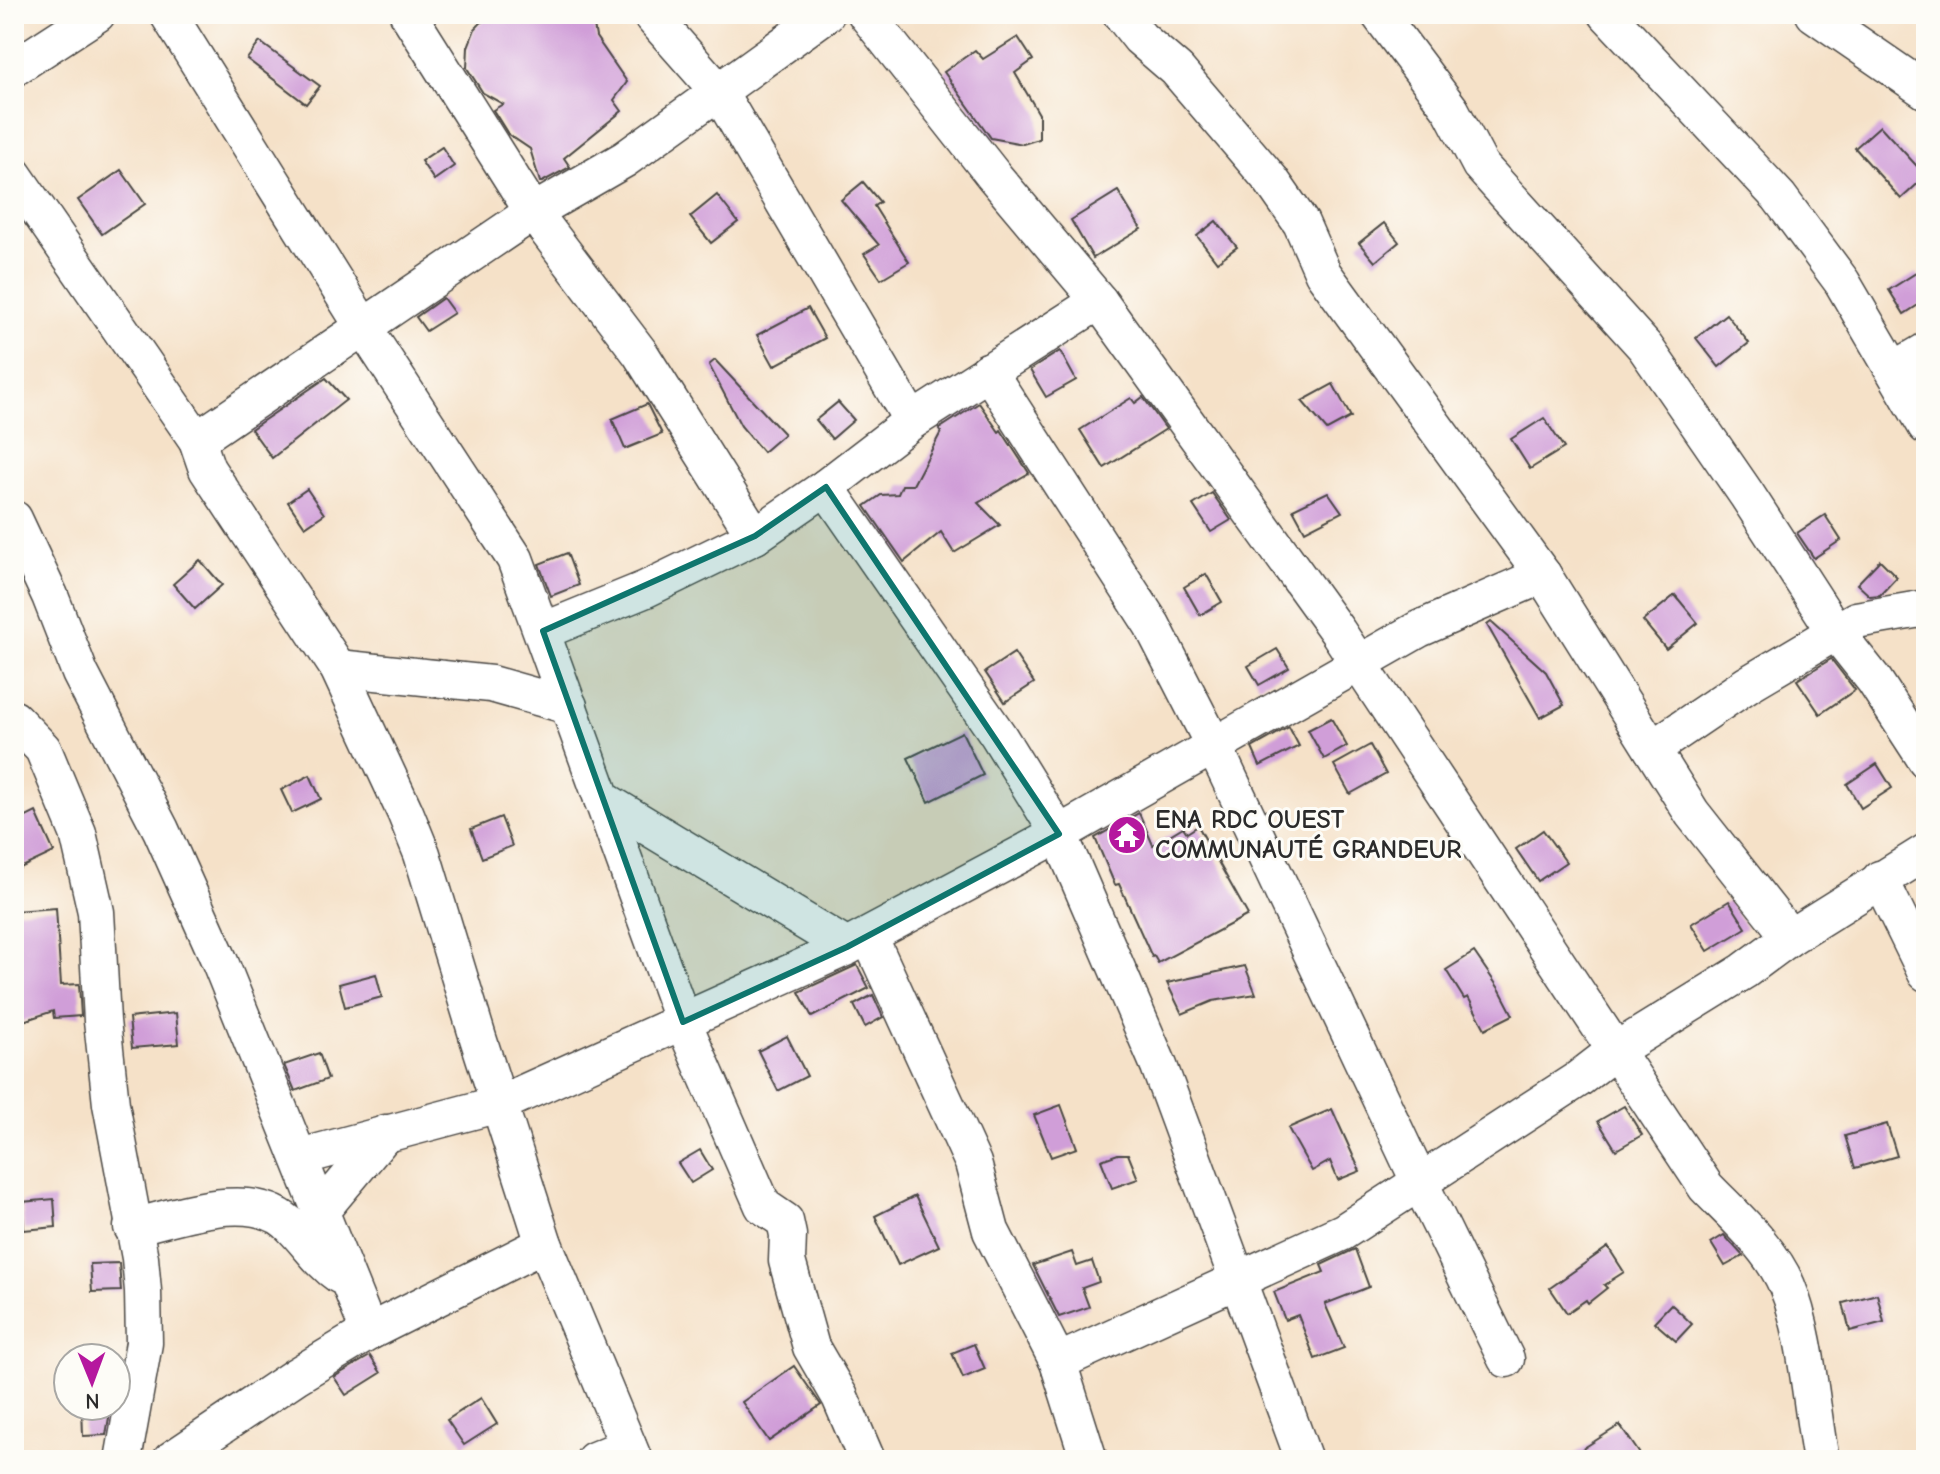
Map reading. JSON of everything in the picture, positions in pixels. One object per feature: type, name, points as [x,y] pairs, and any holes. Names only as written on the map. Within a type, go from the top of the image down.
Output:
[{"type":"street","points":[[14,68],[97,14]]},
{"type":"street","points":[[168,14],[364,328],[515,559],[683,1022],[763,1206],[785,1221],[787,1261],[811,1347],[840,1397],[867,1460]]},
{"type":"street","points":[[408,14],[533,212],[640,353],[755,536]]},
{"type":"street","points":[[650,14],[719,92],[912,421]]},
{"type":"street","points":[[197,440],[533,212],[625,159],[826,14]]},
{"type":"street","points":[[866,14],[994,176],[1099,301],[1338,632],[1706,1187],[1776,1266],[1787,1285],[1802,1345],[1821,1460]]},
{"type":"street","points":[[1121,14],[1140,38],[1177,70],[1271,180],[1301,223],[1323,273],[1543,575],[1692,813],[1790,937]]},
{"type":"street","points":[[1379,14],[1451,110],[1480,165],[1645,347],[1747,495],[1835,631],[1874,680],[1925,755]]},
{"type":"street","points":[[1607,14],[1779,197],[1842,282],[1926,426]]},
{"type":"street","points":[[1814,14],[1926,91]]},
{"type":"street","points":[[14,175],[197,440],[207,469],[338,668],[422,854],[544,1244],[631,1453],[594,1460]]},
{"type":"street","points":[[543,631],[646,589],[755,536],[826,487],[912,421],[1099,301]]},
{"type":"street","points":[[1894,370],[1926,351]]},
{"type":"street","points":[[988,371],[1152,625],[1214,746],[1506,1359]]},
{"type":"street","points":[[826,487],[998,735],[1059,834],[1159,1066],[1304,1460]]},
{"type":"street","points":[[14,519],[50,596],[80,673],[161,830],[231,988],[369,1332]]},
{"type":"street","points":[[300,1157],[499,1104],[858,942],[1059,834],[1419,629],[1543,575]]},
{"type":"street","points":[[1652,749],[1748,684],[1856,620],[1926,608]]},
{"type":"street","points":[[1338,632],[1419,629]]},
{"type":"street","points":[[338,668],[491,684],[569,706]]},
{"type":"street","points":[[14,719],[28,753],[78,833],[96,912],[102,1021],[111,1104],[141,1269],[144,1343],[123,1460]]},
{"type":"street","points":[[602,799],[858,942],[973,1163],[991,1231],[1058,1362],[1089,1460]]},
{"type":"street","points":[[1058,1362],[1343,1232],[1577,1080],[1616,1050],[1926,852]]},
{"type":"street","points":[[1880,879],[1926,973]]},
{"type":"street","points":[[320,1212],[386,1133]]},
{"type":"street","points":[[132,1227],[221,1207],[239,1206],[267,1211],[289,1224],[327,1267],[347,1281]]},
{"type":"street","points":[[171,1460],[296,1376],[369,1332],[544,1244]]},
{"type":"highlighted area","points":[[826,487],[1059,834],[847,947],[683,1022],[543,631],[755,536]]},
{"type":"building","points":[[489,14],[592,14],[596,37],[627,82],[614,100],[622,111],[564,158],[570,167],[542,182],[530,149],[508,134],[493,110],[503,104],[483,93],[467,68],[468,47],[475,29]]},
{"type":"building","points":[[1018,37],[1033,60],[1015,73],[1039,114],[1039,139],[1023,144],[991,138],[944,72],[975,50],[983,59]]},
{"type":"building","points":[[260,42],[320,86],[306,104],[247,59]]},
{"type":"building","points":[[1880,126],[1926,176],[1901,199],[1855,148]]},
{"type":"building","points":[[442,147],[454,166],[434,180],[421,161]]},
{"type":"building","points":[[121,170],[145,204],[102,234],[78,200]]},
{"type":"building","points":[[863,182],[880,202],[874,206],[909,262],[881,279],[864,254],[879,245],[841,200]]},
{"type":"building","points":[[1118,191],[1141,229],[1093,258],[1071,220]]},
{"type":"building","points":[[717,195],[738,222],[711,243],[690,217]]},
{"type":"building","points":[[1216,221],[1237,247],[1217,262],[1197,236]]},
{"type":"building","points":[[1384,223],[1399,242],[1375,262],[1359,243]]},
{"type":"building","points":[[1916,273],[1926,290],[1926,300],[1904,314],[1889,290]]},
{"type":"building","points":[[443,298],[454,313],[426,331],[416,317]]},
{"type":"building","points":[[808,308],[825,338],[774,366],[757,335]]},
{"type":"building","points":[[1726,314],[1749,343],[1719,367],[1696,338]]},
{"type":"building","points":[[1060,351],[1076,380],[1046,397],[1030,370]]},
{"type":"building","points":[[715,360],[784,434],[763,452],[741,426],[709,365]]},
{"type":"building","points":[[326,378],[346,400],[272,458],[251,429]]},
{"type":"building","points":[[1333,384],[1351,417],[1327,430],[1302,401]]},
{"type":"building","points":[[1143,397],[1166,429],[1104,468],[1080,430],[1131,398],[1135,403]]},
{"type":"building","points":[[838,402],[854,420],[832,439],[816,420]]},
{"type":"building","points":[[979,403],[1029,473],[978,503],[1000,525],[954,553],[941,532],[904,562],[865,506],[881,495],[898,494],[902,485],[913,485],[941,432],[939,429]]},
{"type":"building","points":[[647,404],[662,434],[625,449],[612,419]]},
{"type":"building","points":[[1544,418],[1564,448],[1530,469],[1511,439]]},
{"type":"building","points":[[307,489],[324,514],[305,527],[288,502]]},
{"type":"building","points":[[1328,492],[1342,512],[1305,531],[1293,509]]},
{"type":"building","points":[[1212,493],[1231,520],[1211,532],[1193,505]]},
{"type":"building","points":[[1825,515],[1841,540],[1814,558],[1797,533]]},
{"type":"building","points":[[567,553],[579,585],[551,596],[539,564]]},
{"type":"building","points":[[200,560],[222,585],[195,609],[173,584]]},
{"type":"building","points":[[1880,560],[1897,577],[1880,595],[1870,596],[1857,584]]},
{"type":"building","points":[[1206,574],[1222,602],[1200,615],[1184,587]]},
{"type":"building","points":[[1675,595],[1698,623],[1666,649],[1643,621]]},
{"type":"building","points":[[1491,622],[1546,672],[1564,705],[1540,718],[1487,625]]},
{"type":"building","points":[[1277,649],[1289,668],[1259,685],[1248,666]]},
{"type":"building","points":[[1014,653],[1034,683],[1005,702],[985,672]]},
{"type":"building","points":[[1831,659],[1855,690],[1820,714],[1797,680]]},
{"type":"building","points":[[1331,718],[1347,746],[1324,759],[1308,730]]},
{"type":"building","points":[[1289,727],[1299,746],[1260,766],[1252,748]]},
{"type":"building","points":[[962,732],[983,775],[929,802],[908,758]]},
{"type":"building","points":[[1370,745],[1386,774],[1350,794],[1334,765]]},
{"type":"building","points":[[1877,764],[1892,788],[1861,808],[1847,784]]},
{"type":"building","points":[[310,775],[321,799],[292,813],[281,790]]},
{"type":"building","points":[[36,812],[54,852],[14,871],[14,823]]},
{"type":"building","points":[[1139,813],[1153,845],[1183,827],[1187,833],[1198,826],[1248,915],[1158,963],[1152,957],[1119,884],[1115,885],[1095,838]]},
{"type":"building","points":[[501,817],[512,846],[482,858],[471,829]]},
{"type":"building","points":[[1543,830],[1566,862],[1538,881],[1516,849]]},
{"type":"building","points":[[1729,901],[1746,928],[1708,951],[1691,924]]},
{"type":"building","points":[[56,908],[61,985],[79,984],[81,1016],[54,1018],[53,1011],[14,1024],[14,986],[17,985],[14,911]]},
{"type":"building","points":[[1474,952],[1513,1015],[1485,1029],[1468,997],[1464,999],[1446,970]]},
{"type":"building","points":[[857,965],[869,988],[812,1017],[799,992]]},
{"type":"building","points":[[1245,966],[1256,994],[1213,1001],[1182,1014],[1167,983]]},
{"type":"building","points":[[376,974],[382,997],[345,1007],[339,984]]},
{"type":"building","points":[[873,995],[883,1017],[865,1027],[854,1005]]},
{"type":"building","points":[[176,1013],[179,1044],[132,1048],[129,1018]]},
{"type":"building","points":[[787,1036],[807,1076],[778,1091],[758,1051]]},
{"type":"building","points":[[319,1053],[328,1079],[295,1091],[284,1065]]},
{"type":"building","points":[[1061,1105],[1077,1148],[1051,1157],[1034,1115]]},
{"type":"building","points":[[1624,1106],[1642,1135],[1616,1150],[1598,1121]]},
{"type":"building","points":[[1332,1109],[1360,1171],[1338,1180],[1330,1161],[1312,1171],[1288,1128]]},
{"type":"building","points":[[1887,1124],[1897,1156],[1855,1168],[1845,1136]]},
{"type":"building","points":[[700,1150],[712,1170],[691,1183],[678,1163]]},
{"type":"building","points":[[1128,1154],[1138,1179],[1112,1188],[1101,1160]]},
{"type":"building","points":[[915,1196],[939,1246],[898,1265],[875,1216]]},
{"type":"building","points":[[54,1199],[56,1227],[24,1230],[22,1202]]},
{"type":"building","points":[[1724,1235],[1743,1256],[1725,1266],[1711,1243]]},
{"type":"building","points":[[1608,1247],[1624,1272],[1604,1285],[1607,1288],[1588,1303],[1586,1300],[1567,1313],[1550,1288]]},
{"type":"building","points":[[1355,1249],[1369,1287],[1325,1304],[1344,1348],[1315,1359],[1298,1315],[1285,1320],[1274,1292],[1324,1272],[1321,1265]]},
{"type":"building","points":[[1072,1252],[1077,1266],[1092,1261],[1099,1282],[1082,1288],[1089,1307],[1059,1317],[1033,1265]]},
{"type":"building","points":[[119,1263],[121,1291],[92,1292],[90,1264]]},
{"type":"building","points":[[1877,1294],[1884,1322],[1850,1331],[1843,1303]]},
{"type":"building","points":[[1671,1304],[1692,1324],[1676,1341],[1654,1322]]},
{"type":"building","points":[[974,1344],[985,1369],[963,1378],[952,1353]]},
{"type":"building","points":[[370,1356],[381,1373],[346,1395],[334,1377]]},
{"type":"building","points":[[794,1366],[821,1405],[769,1441],[742,1402]]},
{"type":"building","points":[[481,1398],[497,1424],[464,1445],[447,1420]]},
{"type":"building","points":[[83,1422],[108,1422],[106,1435],[83,1436]]},
{"type":"building","points":[[1620,1425],[1644,1460],[1565,1460]]},
{"type":"place","name":"ENA RDC OUEST COMMUNAUTÉ GRANDEUR","points":[[1127,835]]}]
